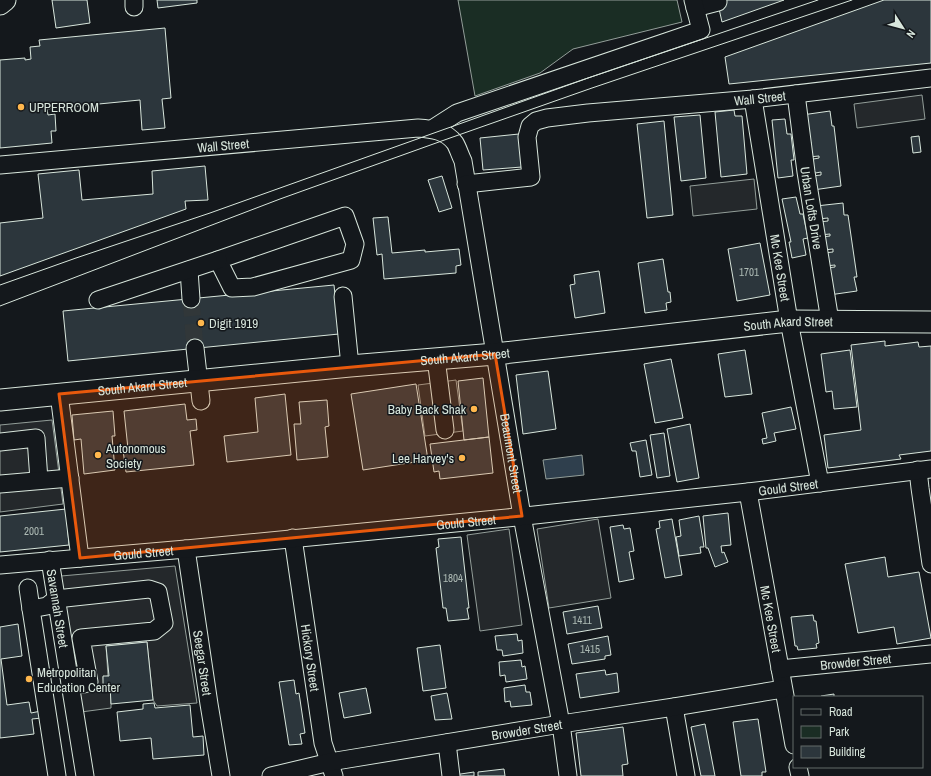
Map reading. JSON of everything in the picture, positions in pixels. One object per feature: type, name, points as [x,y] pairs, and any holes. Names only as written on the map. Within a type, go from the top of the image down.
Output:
[{"type":"main road","points":[[0,4],[5,0]]},
{"type":"main road","name":"South Akard Street","points":[[0,400],[59,394],[199,391],[350,366],[494,354],[790,321],[931,322]]},
{"type":"street","points":[[439,132],[457,113],[700,30],[694,4],[718,2]]},
{"type":"street","name":"Wall Street","points":[[466,184],[532,177],[527,137],[530,126],[547,118],[588,113],[753,99],[931,78]]},
{"type":"street","name":"Urban Lofts Drive","points":[[796,94],[806,172],[830,321]]},
{"type":"street","name":"Mc Kee Street","points":[[753,99],[790,321],[820,483]]},
{"type":"street","name":"Wall Street","points":[[0,165],[418,128],[439,132]]},
{"type":"street","name":"Beaumont Street","points":[[439,132],[455,144],[463,161],[494,354],[522,516],[561,724],[568,776]]},
{"type":"street","points":[[98,300],[345,216],[356,244],[351,260],[253,287],[232,288],[218,260]]},
{"type":"street","points":[[189,270],[191,299]]},
{"type":"street","points":[[343,296],[350,366]]},
{"type":"street","points":[[195,348],[199,391]]},
{"type":"street","points":[[436,358],[445,430]]},
{"type":"street","points":[[59,394],[80,558]]},
{"type":"street","points":[[0,442],[36,438],[39,480]]},
{"type":"street","points":[[925,470],[920,488],[931,564]]},
{"type":"street","name":"Gould Street","points":[[0,565],[186,549],[522,516],[748,492],[925,470]]},
{"type":"street","points":[[0,484],[70,478]]},
{"type":"street","name":"Mc Kee Street","points":[[748,492],[793,741]]},
{"type":"street","name":"Hickory Street","points":[[293,538],[323,743],[332,769]]},
{"type":"street","name":"Seegar Street","points":[[186,549],[221,776]]},
{"type":"street","name":"Savannah Street","points":[[50,560],[84,776]]},
{"type":"street","points":[[28,588],[57,776]]},
{"type":"street","points":[[31,609],[47,606],[56,599],[149,589],[158,592],[164,623],[154,630],[81,638],[89,682],[84,684],[70,684]]},
{"type":"street","name":"Browder Street","points":[[780,669],[931,654]]},
{"type":"street","name":"Browder Street","points":[[271,776],[332,769],[447,743],[783,689]]},
{"type":"street","points":[[674,707],[686,776]]},
{"type":"street","points":[[447,743],[451,776]]},
{"type":"highlighted area","points":[[495,354],[522,516],[80,558],[59,394]]},
{"type":"green space","points":[[458,0],[677,0],[682,22],[573,49],[540,73],[475,96]]},
{"type":"shaded area","points":[[922,95],[925,119],[857,128],[854,104]]},
{"type":"shaded area","points":[[754,179],[757,209],[693,216],[690,186]]},
{"type":"shaded area","points":[[456,380],[463,431],[425,436],[418,385]]},
{"type":"shaded area","points":[[52,420],[63,504],[0,512],[0,425]]},
{"type":"shaded area","points":[[598,519],[611,598],[549,608],[537,529]]},
{"type":"shaded area","points":[[509,529],[522,625],[480,631],[467,535]]},
{"type":"shaded area","points":[[175,566],[197,703],[157,706],[153,700],[147,642],[106,646],[108,676],[103,677],[104,685],[110,685],[111,708],[81,712],[61,576]]},
{"type":"water","points":[[582,455],[584,475],[546,479],[543,460]]},
{"type":"building","points":[[52,0],[87,0],[90,23],[56,28]]},
{"type":"building","points":[[157,0],[197,0],[197,3],[158,8]]},
{"type":"building","points":[[717,0],[784,0],[722,22]]},
{"type":"building","points":[[884,0],[931,0],[931,63],[729,84],[725,57]]},
{"type":"building","points":[[165,28],[171,98],[162,99],[165,128],[142,130],[140,100],[47,109],[48,115],[55,114],[56,131],[51,131],[52,143],[0,148],[0,60],[31,59],[30,47],[40,46],[39,40]]},
{"type":"building","points":[[734,110],[735,116],[742,116],[747,174],[721,177],[715,112]]},
{"type":"building","points":[[830,111],[832,126],[834,126],[841,186],[813,190],[811,176],[821,175],[821,172],[810,174],[808,160],[819,158],[819,156],[808,157],[806,144],[811,143],[802,115]]},
{"type":"building","points":[[700,115],[706,178],[681,181],[674,117]]},
{"type":"building","points":[[785,119],[787,134],[791,134],[794,160],[791,160],[793,176],[778,178],[772,120]]},
{"type":"building","points":[[664,121],[673,215],[647,218],[637,124]]},
{"type":"building","points":[[519,134],[522,167],[483,170],[480,138]]},
{"type":"building","points":[[919,136],[921,152],[913,153],[911,137]]},
{"type":"building","points":[[205,166],[208,200],[185,201],[186,209],[0,276],[0,223],[43,218],[38,174],[79,170],[82,200],[153,194],[152,171]]},
{"type":"building","points":[[442,176],[452,208],[439,212],[428,180]]},
{"type":"building","points":[[796,197],[800,214],[803,214],[808,238],[803,239],[806,255],[792,258],[789,242],[791,242],[782,199]]},
{"type":"building","points":[[843,203],[844,215],[848,215],[857,277],[854,277],[857,291],[829,295],[826,268],[835,267],[835,265],[825,266],[823,253],[833,252],[833,249],[823,250],[821,237],[830,236],[830,234],[820,235],[819,222],[828,221],[828,218],[818,219],[816,206]]},
{"type":"building","points":[[388,217],[392,253],[459,249],[461,265],[456,266],[456,273],[384,279],[382,254],[377,255],[373,218]]},
{"type":"building","points":[[760,243],[770,295],[737,301],[728,249]]},
{"type":"building","points":[[663,259],[671,302],[666,303],[667,310],[645,313],[638,263]]},
{"type":"building","points":[[599,271],[605,313],[575,318],[570,285],[575,284],[574,275]]},
{"type":"building","name":"Digit 1919","points":[[334,285],[339,334],[68,361],[63,311]]},
{"type":"building","points":[[885,341],[885,346],[918,342],[919,347],[931,346],[931,451],[899,455],[901,459],[828,468],[824,435],[861,430],[851,345]]},
{"type":"building","points":[[745,350],[752,394],[725,397],[718,354]]},
{"type":"building","points":[[850,350],[857,407],[834,409],[832,391],[826,392],[821,354]]},
{"type":"building","points":[[671,359],[683,418],[655,423],[644,364]]},
{"type":"building","points":[[548,371],[556,429],[523,434],[516,375]]},
{"type":"building","name":"Baby Back Shak","points":[[483,378],[489,437],[464,440],[458,381]]},
{"type":"building","points":[[416,384],[428,460],[363,470],[351,394]]},
{"type":"building","points":[[285,394],[291,455],[227,462],[224,436],[258,432],[255,398]]},
{"type":"building","points":[[327,400],[329,426],[325,427],[328,457],[297,460],[294,424],[301,424],[299,402]]},
{"type":"building","points":[[185,404],[187,420],[196,419],[197,430],[190,431],[194,465],[126,472],[123,450],[128,449],[124,411]]},
{"type":"building","points":[[791,407],[796,429],[774,433],[776,441],[763,444],[762,439],[767,438],[762,413]]},
{"type":"building","name":"Autonomous Society","points":[[113,411],[115,436],[112,436],[115,470],[84,474],[81,439],[74,440],[72,415]]},
{"type":"building","points":[[690,424],[699,478],[677,482],[667,429]]},
{"type":"building","points":[[664,433],[670,476],[657,478],[650,435]]},
{"type":"building","name":"Lee Harvey's","points":[[489,437],[493,473],[440,479],[439,471],[434,472],[430,444]]},
{"type":"building","points":[[646,440],[652,475],[640,477],[636,451],[632,451],[630,443]]},
{"type":"building","points":[[66,509],[69,545],[0,552],[0,516]]},
{"type":"building","points":[[728,513],[731,545],[721,546],[722,553],[724,552],[728,562],[715,567],[708,548],[706,548],[703,516]]},
{"type":"building","points":[[699,516],[704,547],[700,547],[701,553],[679,556],[676,537],[681,536],[679,520]]},
{"type":"building","points":[[672,519],[682,575],[665,578],[656,529],[660,528],[659,521]]},
{"type":"building","points":[[623,525],[624,529],[630,528],[634,551],[629,552],[634,579],[619,582],[610,527]]},
{"type":"building","points":[[461,537],[469,619],[448,621],[446,608],[443,608],[436,548],[439,547],[438,539]]},
{"type":"building","points":[[885,557],[888,577],[919,572],[931,638],[897,644],[894,627],[858,633],[845,564]]},
{"type":"building","points":[[598,606],[602,628],[567,634],[563,612]]},
{"type":"building","points":[[813,615],[814,621],[816,621],[819,643],[816,644],[817,648],[798,650],[797,646],[795,646],[791,617]]},
{"type":"building","points":[[18,624],[22,656],[1,659],[7,705],[29,702],[31,713],[41,711],[42,718],[32,719],[34,734],[0,738],[0,627]]},
{"type":"building","points":[[517,634],[518,641],[522,640],[523,653],[503,656],[502,650],[497,650],[495,636]]},
{"type":"building","points":[[608,636],[611,655],[605,656],[605,659],[572,664],[568,644]]},
{"type":"building","points":[[147,642],[153,700],[111,704],[110,685],[103,686],[103,676],[109,676],[106,646]]},
{"type":"building","points":[[440,645],[446,688],[423,691],[417,648]]},
{"type":"building","points":[[521,660],[522,667],[525,666],[527,679],[506,682],[505,675],[500,676],[499,662]]},
{"type":"building","points":[[605,670],[606,675],[617,673],[619,692],[580,698],[576,674]]},
{"type":"building","points":[[294,680],[296,694],[299,693],[305,733],[300,734],[302,744],[289,745],[279,682]]},
{"type":"building","points":[[525,685],[526,692],[530,692],[532,705],[511,707],[510,701],[505,702],[504,688]]},
{"type":"building","points":[[366,688],[371,713],[344,718],[339,693]]},
{"type":"building","points":[[447,693],[452,719],[435,720],[431,696]]},
{"type":"building","points":[[834,694],[834,696],[821,696]]},
{"type":"building","points":[[154,703],[155,708],[190,705],[193,737],[203,736],[204,755],[153,759],[151,738],[120,741],[117,712],[143,709],[143,704]]},
{"type":"building","points":[[758,719],[766,772],[762,772],[762,776],[741,776],[733,722]]},
{"type":"building","points":[[705,724],[715,776],[701,776],[691,727]]},
{"type":"building","points":[[623,727],[628,764],[622,765],[623,776],[581,776],[576,733]]},
{"type":"building","points":[[504,769],[505,776],[478,776],[478,772]]},
{"type":"building","points":[[474,772],[474,776],[454,775]]},
{"type":"tunnel","points":[[191,299],[195,348]]},
{"type":"tram line","points":[[0,285],[210,213],[588,78],[818,0]]},
{"type":"tram line","points":[[0,306],[280,199],[592,88],[852,0]]},
{"type":"place","name":"UPPERROOM","points":[[21,107]]},
{"type":"place","name":"Digit 1919","points":[[201,323]]},
{"type":"place","name":"Baby Back Shak","points":[[474,409]]},
{"type":"place","name":"Autonomous Society","points":[[98,455]]},
{"type":"place","name":"Lee Harvey's","points":[[462,458]]},
{"type":"place","name":"Metropolitan Education Center","points":[[29,679]]}]
